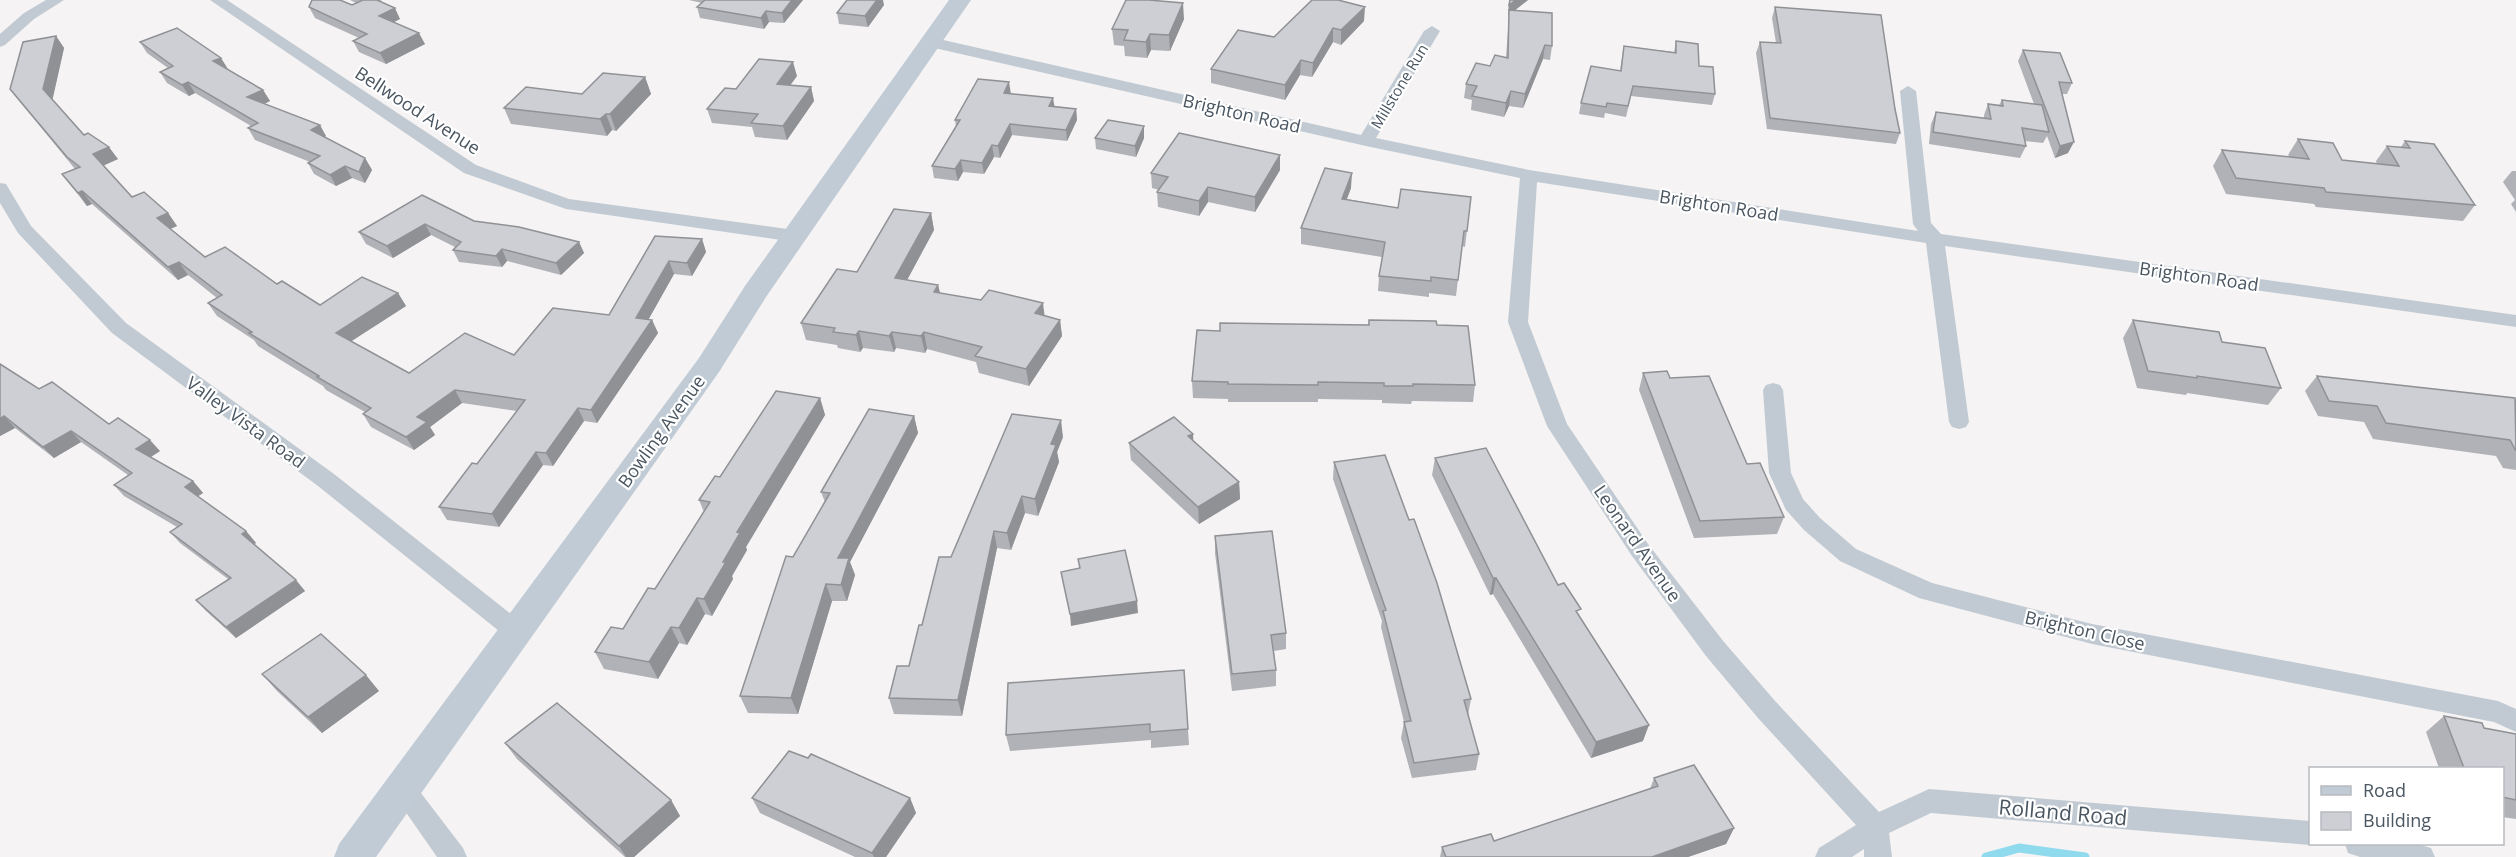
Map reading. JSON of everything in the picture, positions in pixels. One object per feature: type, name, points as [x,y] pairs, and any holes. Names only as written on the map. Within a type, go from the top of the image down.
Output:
[{"type":"street","points":[[0,42],[29,16],[57,0]]},
{"type":"street","name":"Bellwood Avenue","points":[[217,0],[470,169],[566,204],[795,236]]},
{"type":"street","name":"Bowling Avenue","points":[[353,857],[709,365],[754,292],[960,0]]},
{"type":"street","name":"Millstone Run","points":[[1366,141],[1432,31]]},
{"type":"street","name":"Brighton Road","points":[[930,42],[1529,176],[1935,239],[2516,321]]},
{"type":"street","points":[[1908,91],[1922,224],[1935,239],[1959,422]]},
{"type":"street","name":"Leonard Avenue","points":[[1529,176],[1518,322],[1557,426],[1640,550],[1715,649],[1767,710],[1875,827]]},
{"type":"street","name":"Valley Vista Road","points":[[0,188],[24,229],[119,328],[326,480],[517,632]]},
{"type":"street","name":"Brighton Close","points":[[1773,390],[1780,473],[1794,504],[1812,524],[1848,555],[1927,591],[2092,634],[2498,712],[2516,721]]},
{"type":"street","points":[[402,788],[453,857]]},
{"type":"street","name":"Rolland Road","points":[[1829,857],[1875,827],[1929,801],[2309,834]]},
{"type":"street","points":[[1875,827],[1878,857]]},
{"type":"street","points":[[2367,845],[2421,857]]},
{"type":"building","points":[[312,0],[340,0],[352,5],[363,0],[377,0],[395,8],[379,16],[419,33],[380,53],[353,41],[367,34],[309,7]]},
{"type":"building","points":[[705,0],[792,0],[782,13],[766,11],[761,18],[697,7]]},
{"type":"building","points":[[847,0],[877,0],[865,16],[837,13]]},
{"type":"building","points":[[1126,0],[1183,3],[1169,35],[1150,34],[1146,42],[1124,40],[1128,30],[1112,29]]},
{"type":"building","points":[[1312,0],[1338,0],[1365,7],[1341,30],[1333,28],[1313,63],[1301,60],[1285,85],[1211,69],[1238,30],[1274,37]]},
{"type":"building","points":[[1775,7],[1881,15],[1900,133],[1770,118],[1760,42],[1781,43]]},
{"type":"building","points":[[1509,10],[1552,13],[1552,46],[1545,45],[1525,94],[1511,91],[1506,103],[1472,96],[1477,86],[1466,84],[1476,63],[1490,66],[1495,55],[1508,58]]},
{"type":"building","points":[[177,28],[221,58],[213,61],[263,90],[247,97],[320,125],[311,130],[365,158],[359,172],[345,166],[330,175],[308,163],[320,156],[248,128],[258,123],[188,82],[182,85],[160,72],[173,66],[140,42]]},
{"type":"building","points":[[56,36],[43,89],[84,135],[88,133],[109,147],[93,154],[132,197],[144,192],[168,213],[157,218],[205,257],[225,247],[277,284],[282,281],[320,305],[362,277],[398,293],[336,333],[409,373],[465,333],[514,355],[553,308],[609,315],[655,236],[702,239],[687,263],[669,261],[636,318],[652,320],[591,410],[578,408],[546,453],[536,452],[492,514],[439,507],[472,463],[477,464],[525,400],[455,390],[417,417],[427,422],[406,437],[363,414],[371,408],[317,377],[319,376],[249,333],[252,332],[208,303],[222,295],[179,262],[168,267],[82,191],[78,193],[62,174],[80,167],[67,157],[10,89],[23,42]]},
{"type":"building","points":[[1676,41],[1698,44],[1699,66],[1713,67],[1715,94],[1633,86],[1628,106],[1607,103],[1606,107],[1581,103],[1591,66],[1621,71],[1624,46],[1676,53]]},
{"type":"building","points":[[2023,50],[2060,53],[2072,83],[2059,82],[2074,142],[2060,146]]},
{"type":"building","points":[[759,59],[793,62],[777,84],[811,87],[783,126],[751,123],[758,114],[707,109],[725,88],[736,89]]},
{"type":"building","points":[[603,73],[645,77],[610,114],[600,119],[504,108],[526,87],[582,94]]},
{"type":"building","points":[[978,79],[1009,82],[1004,93],[1053,98],[1049,106],[1076,109],[1066,130],[1010,124],[998,146],[992,145],[982,163],[961,160],[955,169],[932,166],[960,120],[955,120]]},
{"type":"building","points":[[2002,100],[2042,105],[2049,132],[2022,128],[2026,146],[1933,132],[1936,112],[1991,119],[1988,104],[2003,106]]},
{"type":"building","points":[[1108,120],[1144,126],[1135,146],[1095,138]]},
{"type":"building","points":[[1179,133],[1280,155],[1255,197],[1208,187],[1199,201],[1157,192],[1168,177],[1151,173]]},
{"type":"building","points":[[2298,139],[2333,143],[2342,160],[2399,166],[2387,146],[2410,148],[2405,141],[2434,144],[2475,205],[2326,192],[2324,188],[2236,178],[2222,150],[2309,159]]},
{"type":"building","points":[[1325,168],[1352,173],[1342,199],[1398,208],[1401,189],[1471,197],[1458,280],[1431,277],[1431,281],[1379,276],[1385,242],[1301,228]]},
{"type":"building","points":[[422,195],[474,221],[519,227],[579,242],[556,263],[502,249],[496,256],[453,250],[461,242],[425,224],[387,246],[359,232]]},
{"type":"building","points":[[894,209],[931,213],[895,278],[938,285],[934,292],[981,300],[989,290],[1043,303],[1035,313],[1060,320],[1026,369],[975,356],[982,347],[924,332],[921,336],[892,332],[889,336],[859,331],[856,335],[833,332],[835,328],[801,323],[837,269],[857,272]]},
{"type":"building","points":[[1369,320],[1436,321],[1437,325],[1468,326],[1475,385],[1384,386],[1384,383],[1318,382],[1318,385],[1228,384],[1228,382],[1192,381],[1197,330],[1220,331],[1220,323],[1369,325]]},
{"type":"building","points":[[2133,320],[2219,332],[2222,342],[2265,348],[2281,388],[2148,371]]},
{"type":"building","points":[[0,364],[39,389],[52,382],[109,424],[118,418],[150,440],[136,449],[193,481],[185,487],[246,531],[242,534],[296,580],[226,627],[196,600],[231,578],[170,532],[182,524],[114,485],[132,473],[71,431],[43,447],[4,416],[0,419]]},
{"type":"building","points":[[1667,371],[1670,378],[1709,376],[1747,464],[1760,463],[1784,517],[1700,521],[1643,373]]},
{"type":"building","points":[[2317,376],[2515,398],[2516,451],[2510,440],[2386,423],[2377,406],[2329,401]]},
{"type":"building","points":[[776,391],[820,398],[737,532],[740,533],[723,562],[726,562],[704,599],[697,598],[679,628],[671,627],[649,662],[595,652],[611,627],[623,629],[648,588],[655,589],[710,502],[699,500],[715,476],[720,477]]},
{"type":"building","points":[[869,409],[914,416],[838,558],[849,558],[841,585],[826,584],[791,698],[740,696],[786,556],[793,557],[830,493],[821,492]]},
{"type":"building","points":[[1012,414],[1061,420],[1051,444],[1056,445],[1035,499],[1022,496],[1007,533],[994,531],[958,700],[889,698],[897,666],[909,666],[939,557],[951,557]]},
{"type":"building","points":[[1174,417],[1193,434],[1188,436],[1239,482],[1198,507],[1129,443]]},
{"type":"building","points":[[1486,448],[1558,585],[1564,583],[1581,609],[1576,611],[1649,725],[1596,742],[1496,578],[1493,578],[1435,458]]},
{"type":"building","points":[[1385,455],[1409,520],[1414,519],[1437,583],[1471,699],[1464,700],[1479,754],[1414,763],[1404,722],[1411,721],[1383,611],[1386,610],[1334,462]]},
{"type":"building","points":[[1272,531],[1286,633],[1271,635],[1276,670],[1232,674],[1215,536]]},
{"type":"building","points":[[1125,550],[1137,601],[1070,614],[1061,572],[1080,568],[1078,559]]},
{"type":"building","points":[[321,634],[366,675],[308,717],[262,674]]},
{"type":"building","points":[[1184,670],[1188,729],[1150,732],[1150,724],[1006,735],[1008,683]]},
{"type":"building","points":[[557,703],[671,800],[619,846],[505,743]]},
{"type":"building","points":[[2444,716],[2482,723],[2484,728],[2516,734],[2516,800],[2504,797],[2504,767],[2464,767]]},
{"type":"building","points":[[789,751],[808,758],[811,754],[910,798],[872,853],[752,798]]},
{"type":"building","points":[[1694,765],[1734,828],[1652,857],[1446,857],[1442,847],[1491,834],[1494,841],[1658,786],[1654,778]]},
{"type":"waterway","points":[[1986,857],[2019,848],[2085,857]]}]
